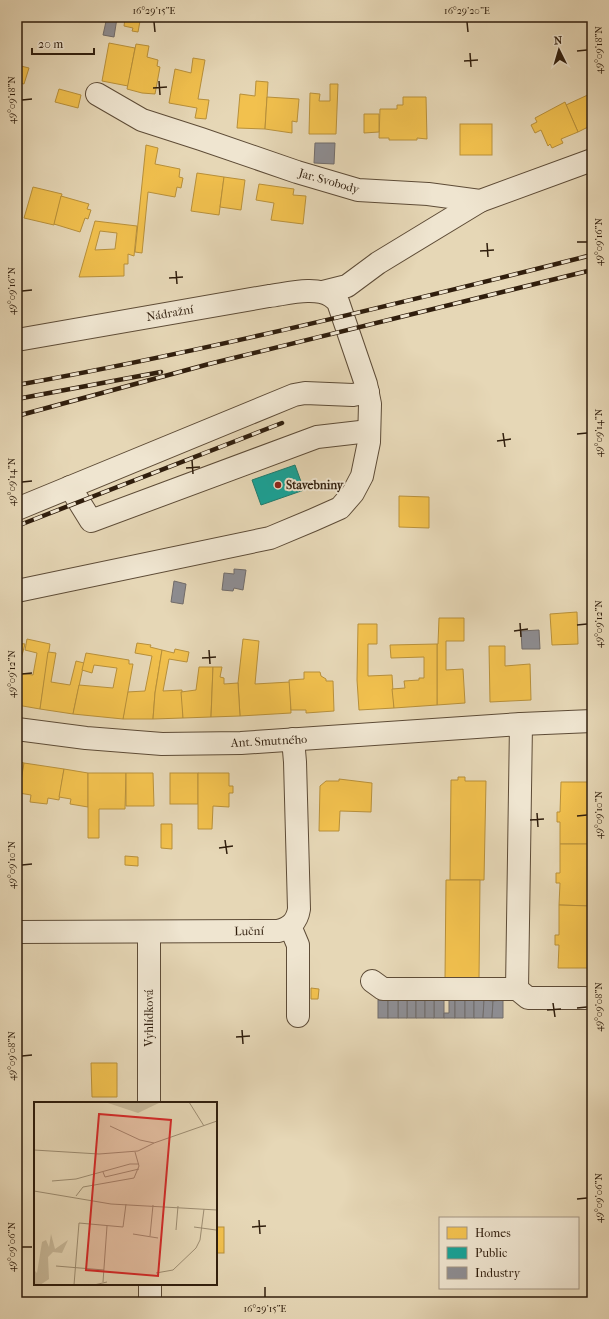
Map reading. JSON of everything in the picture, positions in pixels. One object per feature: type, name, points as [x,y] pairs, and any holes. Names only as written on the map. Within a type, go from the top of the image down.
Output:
[{"type":"street","name":"Jar. Svobody","points":[[97,94],[142,120],[297,172],[358,190],[428,194],[480,201],[592,160]]},
{"type":"street","name":"Nádražní","points":[[17,340],[269,296],[309,291],[323,292],[347,286],[378,263],[480,201]]},
{"type":"street","points":[[17,592],[270,538],[340,508],[353,492],[362,476],[367,455],[370,404],[368,392],[338,302],[323,292]]},
{"type":"street","points":[[17,509],[294,395],[316,393],[353,395],[368,392]]},
{"type":"street","points":[[70,487],[91,521],[317,437],[369,430]]},
{"type":"street","name":"Ant. Smutného","points":[[17,729],[86,738],[162,744],[241,743],[521,724],[592,721]]},
{"type":"street","points":[[517,989],[521,724]]},
{"type":"street","points":[[293,740],[295,762],[299,909],[296,921],[290,926],[296,939],[298,951],[298,1016]]},
{"type":"street","name":"Luční","points":[[17,932],[278,931],[284,930],[290,926]]},
{"type":"street","name":"Vyhlídková","points":[[149,932],[149,1102]]},
{"type":"street","points":[[372,981],[382,989],[517,989],[528,998],[585,998]]},
{"type":"street","points":[[150,1285],[150,1302]]},
{"type":"building: Homes","points":[[125,19],[140,21],[138,32],[132,31],[133,28],[124,26]]},
{"type":"building: Homes","points":[[109,43],[135,48],[128,86],[102,81]]},
{"type":"building: Homes","points":[[136,44],[149,46],[147,57],[158,60],[157,66],[160,67],[155,94],[142,93],[127,89]]},
{"type":"building: Homes","points":[[193,58],[205,60],[198,99],[209,100],[206,119],[195,118],[197,108],[169,103],[175,69],[191,73]]},
{"type":"building: Homes","points":[[17,65],[29,68],[24,84],[17,82]]},
{"type":"building: Homes","points":[[256,81],[268,82],[265,129],[237,128],[240,94],[255,96]]},
{"type":"building: Homes","points":[[330,84],[338,84],[336,134],[309,134],[310,93],[320,94],[319,101],[330,101]]},
{"type":"building: Homes","points":[[59,89],[81,95],[78,108],[55,102]]},
{"type":"building: Homes","points":[[592,93],[592,128],[590,129],[588,127],[578,132],[566,105]]},
{"type":"building: Homes","points":[[267,97],[299,99],[297,122],[292,121],[292,133],[265,129]]},
{"type":"building: Homes","points":[[403,97],[426,97],[427,139],[417,138],[417,140],[389,140],[389,138],[379,138],[380,109],[397,109],[397,105],[403,105]]},
{"type":"building: Homes","points":[[565,102],[578,132],[561,139],[563,143],[552,148],[550,144],[548,146],[541,130],[535,133],[531,125],[537,122],[535,118]]},
{"type":"building: Homes","points":[[364,114],[379,114],[379,132],[364,133]]},
{"type":"building: Homes","points":[[460,124],[492,124],[492,155],[460,155]]},
{"type":"building: Homes","points":[[146,145],[158,148],[155,164],[180,169],[179,177],[183,178],[181,188],[177,187],[175,197],[148,192],[142,253],[135,252]]},
{"type":"building: Homes","points":[[197,173],[224,177],[219,215],[191,211]]},
{"type":"building: Homes","points":[[224,177],[245,180],[241,210],[220,207]]},
{"type":"building: Homes","points":[[259,184],[294,189],[293,195],[306,196],[303,224],[271,220],[274,203],[256,200]]},
{"type":"building: Homes","points":[[33,187],[62,194],[54,225],[24,218]]},
{"type":"building: Homes","points":[[61,196],[89,204],[87,209],[91,210],[88,219],[85,218],[80,232],[54,224]]},
{"type":"building: Homes","points":[[95,221],[137,226],[134,256],[128,254],[128,264],[124,264],[124,276],[79,277]],"holes":[[[100,231],[117,233],[115,249],[95,250]]]},
{"type":"building: Homes","points":[[399,496],[429,497],[429,528],[399,527]]},
{"type":"building: Homes","points":[[577,612],[578,644],[552,645],[550,614]]},
{"type":"building: Homes","points":[[439,618],[464,618],[464,641],[446,641],[446,670],[463,669],[465,703],[437,705],[437,644]]},
{"type":"building: Homes","points":[[358,624],[377,624],[377,644],[368,644],[368,676],[392,675],[394,708],[359,710],[357,680]]},
{"type":"building: Homes","points":[[27,639],[50,644],[40,709],[17,705],[17,682],[19,673],[33,675],[37,653],[25,650]]},
{"type":"building: Homes","points":[[243,639],[259,641],[255,684],[290,682],[291,713],[240,716],[238,683]]},
{"type":"building: Homes","points":[[17,643],[25,644],[21,659],[17,658]]},
{"type":"building: Homes","points":[[137,643],[151,645],[150,647],[162,650],[155,693],[153,719],[123,719],[127,692],[145,691],[152,656],[135,653]]},
{"type":"building: Homes","points":[[437,644],[437,705],[394,708],[392,689],[405,688],[404,681],[419,680],[419,678],[424,678],[424,657],[391,658],[390,645]]},
{"type":"building: Homes","points":[[489,646],[505,646],[505,666],[530,664],[531,700],[490,702]]},
{"type":"building: Homes","points":[[175,649],[189,652],[187,662],[169,659],[163,691],[182,690],[183,718],[153,719],[155,693],[162,650],[174,653]]},
{"type":"building: Homes","points":[[48,652],[56,653],[51,682],[70,685],[76,661],[84,663],[73,714],[40,709]]},
{"type":"building: Homes","points":[[86,653],[129,660],[129,664],[133,664],[123,719],[73,714],[79,685],[113,688],[117,668],[94,665],[92,673],[82,670]]},
{"type":"building: Homes","points":[[199,667],[213,667],[211,717],[183,718],[181,692],[196,690]]},
{"type":"building: Homes","points":[[213,667],[222,667],[220,677],[224,678],[224,684],[238,683],[240,716],[211,717]]},
{"type":"building: Homes","points":[[304,672],[320,672],[321,676],[326,679],[326,681],[333,681],[334,711],[306,713],[306,710],[291,710],[289,680],[304,679]]},
{"type":"building: Homes","points":[[17,761],[24,763],[19,793],[17,793]]},
{"type":"building: Homes","points":[[24,763],[64,769],[59,800],[48,798],[47,804],[30,802],[31,795],[19,793]]},
{"type":"building: Homes","points":[[64,769],[88,773],[88,807],[70,804],[71,799],[59,797]]},
{"type":"building: Homes","points":[[88,773],[126,773],[125,809],[99,809],[99,838],[88,838]]},
{"type":"building: Homes","points":[[126,773],[153,773],[154,806],[126,806]]},
{"type":"building: Homes","points":[[170,773],[198,773],[198,804],[170,804]]},
{"type":"building: Homes","points":[[198,773],[229,773],[229,786],[233,786],[233,793],[229,793],[229,807],[213,806],[212,829],[198,829]]},
{"type":"building: Homes","points":[[458,777],[465,777],[465,781],[486,781],[484,880],[450,880],[451,780],[458,780]]},
{"type":"building: Homes","points":[[339,779],[372,783],[371,812],[340,811],[339,831],[319,831],[320,786],[326,781],[339,781]]},
{"type":"building: Homes","points":[[561,782],[592,782],[592,844],[560,844],[560,822],[557,822],[557,812],[560,812]]},
{"type":"building: Homes","points":[[161,824],[172,824],[172,849],[161,848]]},
{"type":"building: Homes","points":[[560,844],[592,844],[591,906],[559,905],[560,883],[556,883],[556,873],[560,873]]},
{"type":"building: Homes","points":[[125,856],[138,857],[138,866],[125,865]]},
{"type":"building: Homes","points":[[446,880],[480,880],[479,979],[445,978]]},
{"type":"building: Homes","points":[[559,905],[591,906],[592,943],[590,968],[558,968],[559,945],[555,945],[555,935],[559,935]]},
{"type":"building: Homes","points":[[311,988],[319,989],[318,999],[311,999]]},
{"type":"building: Homes","points":[[91,1063],[117,1063],[117,1097],[92,1097]]},
{"type":"building: Homes","points":[[217,1227],[224,1227],[224,1253],[217,1253]]},
{"type":"building: Public","name":"Stavebniny","points":[[295,465],[304,490],[261,505],[252,480]]},
{"type":"building: Industry","points":[[107,17],[117,18],[114,37],[103,35]]},
{"type":"building: Industry","points":[[315,143],[335,143],[334,164],[314,163]]},
{"type":"building: Industry","points":[[234,569],[246,570],[243,590],[234,588],[233,591],[222,590],[224,573],[234,574]]},
{"type":"building: Industry","points":[[174,581],[186,584],[183,604],[171,602]]},
{"type":"building: Industry","points":[[539,630],[540,649],[522,649],[521,631]]},
{"type":"building: Industry","points":[[407,999],[416,999],[416,1018],[407,1018]]},
{"type":"building: Industry","points":[[407,999],[407,1018],[398,1018],[398,1000]]},
{"type":"building: Industry","points":[[416,999],[425,1000],[425,1018],[416,1018]]},
{"type":"building: Industry","points":[[434,999],[444,999],[444,1018],[434,1018]]},
{"type":"building: Industry","points":[[434,999],[434,1018],[425,1018],[425,1000]]},
{"type":"building: Industry","points":[[378,1000],[388,1000],[388,1018],[378,1018]]},
{"type":"building: Industry","points":[[388,1000],[398,1000],[398,1018],[388,1018]]},
{"type":"building: Industry","points":[[449,1000],[455,1000],[455,1018],[444,1018],[444,1013],[449,1013]]},
{"type":"building: Industry","points":[[455,1000],[465,1000],[465,1018],[455,1018]]},
{"type":"building: Industry","points":[[465,1000],[474,1000],[474,1018],[465,1018]]},
{"type":"building: Industry","points":[[474,1000],[484,1000],[483,1018],[474,1018]]},
{"type":"building: Industry","points":[[484,1000],[493,1001],[492,1018],[483,1018]]},
{"type":"building: Industry","points":[[503,1000],[503,1018],[492,1018],[493,1001]]},
{"type":"railway","points":[[17,385],[162,357],[306,325],[592,255]]},
{"type":"railway","points":[[17,416],[209,364],[592,270]]},
{"type":"railway","points":[[17,399],[161,372]]},
{"type":"railway","points":[[17,526],[282,423]]},
{"type":"place","name":"Stavebniny","points":[[278,485]]}]
